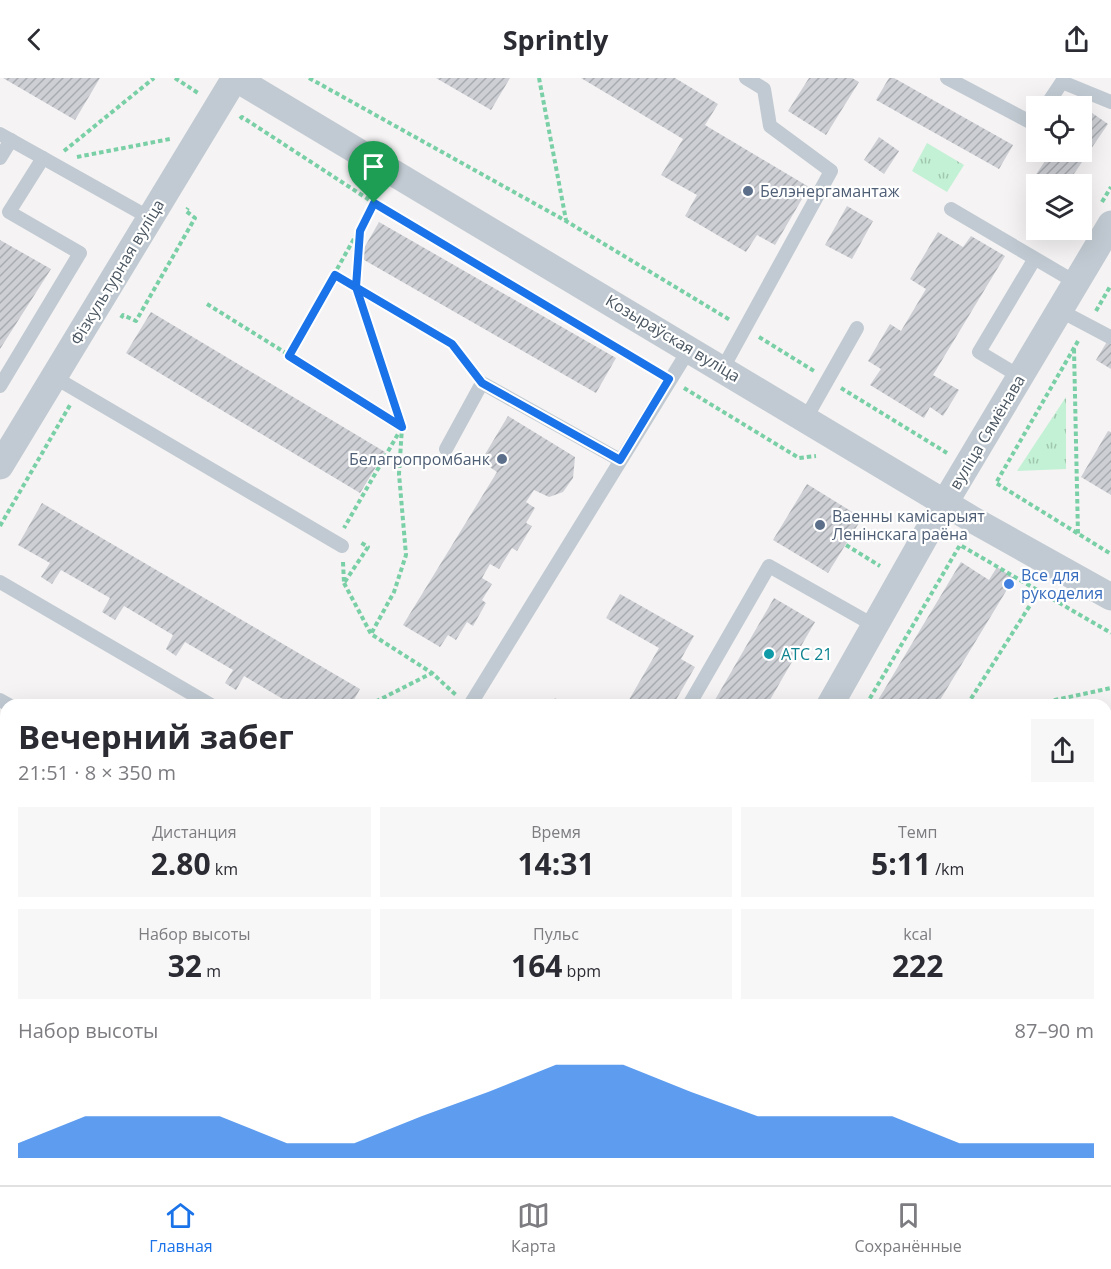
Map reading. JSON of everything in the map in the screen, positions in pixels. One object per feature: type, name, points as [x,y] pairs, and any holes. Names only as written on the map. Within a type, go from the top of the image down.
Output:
[{"type":"street","name":"Фізкультурная вуліца","points":[[0,466],[235,78]]},
{"type":"street","name":"Козыраўская вуліца","points":[[235,78],[690,348],[945,503],[1111,597]]},
{"type":"street","name":"вуліца Сямёнава","points":[[833,699],[1019,376],[1111,224]]},
{"type":"lane","points":[[723,368],[831,171],[770,126],[764,89],[746,78]]},
{"type":"lane","points":[[948,78],[1026,120]]},
{"type":"lane","points":[[1053,96],[1062,82],[1111,102]]},
{"type":"lane","points":[[0,158],[5,137],[150,218]]},
{"type":"lane","points":[[0,386],[80,253],[9,212],[46,160]]},
{"type":"lane","points":[[951,209],[1034,260],[1076,282]]},
{"type":"lane","points":[[1019,376],[979,352],[1034,260]]},
{"type":"lane","points":[[1059,310],[1110,337]]},
{"type":"lane","points":[[806,418],[857,328]]},
{"type":"lane","points":[[474,699],[690,348]]},
{"type":"lane","points":[[54,377],[342,546]]},
{"type":"lane","points":[[446,449],[482,383],[620,460]]},
{"type":"lane","points":[[692,699],[769,566],[875,626]]},
{"type":"lane","points":[[0,582],[201,699]]},
{"type":"path","points":[[46,160],[154,78]]},
{"type":"path","points":[[309,78],[566,221],[955,458]]},
{"type":"path","points":[[539,78],[566,221]]},
{"type":"path","points":[[236,126],[242,117],[374,203],[799,458],[818,456]]},
{"type":"path","points":[[46,160],[171,139]]},
{"type":"path","points":[[117,325],[123,315],[136,321],[195,218],[186,211],[192,202]]},
{"type":"path","points":[[289,356],[374,203]]},
{"type":"path","points":[[360,231],[356,287],[402,427],[399,474],[406,555],[394,592],[371,634]]},
{"type":"path","points":[[335,275],[452,344],[482,383]]},
{"type":"path","points":[[1111,285],[996,483],[1111,554]]},
{"type":"path","points":[[207,304],[402,427]]},
{"type":"path","points":[[1074,348],[1078,535]]},
{"type":"path","points":[[0,526],[77,391]]},
{"type":"path","points":[[342,532],[402,427]]},
{"type":"path","points":[[846,545],[883,568]]},
{"type":"path","points":[[870,699],[960,545],[1111,633]]},
{"type":"path","points":[[344,583],[371,634],[432,673],[457,697]]},
{"type":"path","points":[[971,699],[1039,591]]},
{"type":"path","points":[[381,699],[432,673]]},
{"type":"path","points":[[1060,699],[1111,688]]},
{"type":"green space","points":[[927,143],[964,165],[947,192],[912,171]]},
{"type":"green space","points":[[1066,397],[1066,469],[1017,471]]},
{"type":"building","points":[[3,78],[100,78],[75,120]]},
{"type":"building","points":[[436,78],[510,78],[491,110]]},
{"type":"building","name":"Белэнергамантаж","points":[[581,78],[675,78],[718,104],[705,125],[809,187],[775,245],[757,235],[746,252],[685,216],[697,195],[661,175],[683,139]]},
{"type":"building","points":[[809,78],[852,78],[859,82],[826,135],[788,111]]},
{"type":"building","points":[[889,78],[894,78],[1013,145],[999,169],[876,100]]},
{"type":"building","points":[[1092,113],[1108,124],[1092,147]]},
{"type":"building","points":[[879,137],[899,151],[884,174],[864,160]]},
{"type":"building","points":[[1044,162],[1082,162],[1074,174],[1036,174]]},
{"type":"building","points":[[847,206],[873,221],[852,259],[825,245]]},
{"type":"building","points":[[379,222],[616,358],[596,393],[359,257]]},
{"type":"building","points":[[938,232],[963,247],[971,236],[1005,256],[933,375],[959,390],[943,416],[930,407],[924,418],[870,385],[881,369],[868,361],[890,324],[901,331],[926,289],[910,279]]},
{"type":"building","points":[[0,240],[51,269],[0,349]]},
{"type":"building","points":[[151,312],[385,452],[360,493],[126,353]]},
{"type":"building","points":[[1111,335],[1111,369],[1096,360]]},
{"type":"building","points":[[508,416],[575,457],[573,478],[563,492],[549,497],[534,490],[526,502],[535,508],[526,523],[532,526],[517,551],[512,548],[499,569],[490,564],[482,578],[492,584],[482,600],[486,603],[473,626],[467,622],[456,640],[448,635],[440,647],[403,625],[497,472],[481,461]]},
{"type":"building","points":[[1108,431],[1111,432],[1111,495],[1081,477]]},
{"type":"building","points":[[807,484],[862,518],[828,573],[773,540]]},
{"type":"building","points":[[42,503],[360,689],[354,699],[283,699],[244,676],[236,690],[225,683],[233,670],[185,642],[176,656],[166,649],[173,635],[124,606],[115,620],[102,612],[110,598],[61,570],[52,584],[41,577],[50,563],[18,545]]},
{"type":"building","points":[[961,562],[989,580],[997,567],[1014,578],[941,699],[879,699]]},
{"type":"building","points":[[620,594],[694,636],[681,659],[695,667],[676,699],[629,699],[659,648],[606,618]]},
{"type":"building","name":"АТС 21","points":[[774,598],[815,622],[770,699],[715,699]]},
{"type":"place","name":"Белэнергамантаж","points":[[748,191]]},
{"type":"place","name":"Белагропромбанк","points":[[502,459]]},
{"type":"place","name":"Ваенны камісарыят Ленінскага раёна","points":[[820,525]]},
{"type":"place","name":"Все для рукоделия","points":[[1009,584]]},
{"type":"place","name":"АТС 21","points":[[769,654]]},
{"type":"route","points":[[374,203],[360,231],[356,287],[402,427],[289,356],[335,275],[356,287],[404,315],[452,344],[482,383],[620,460],[669,379],[374,203]]}]
